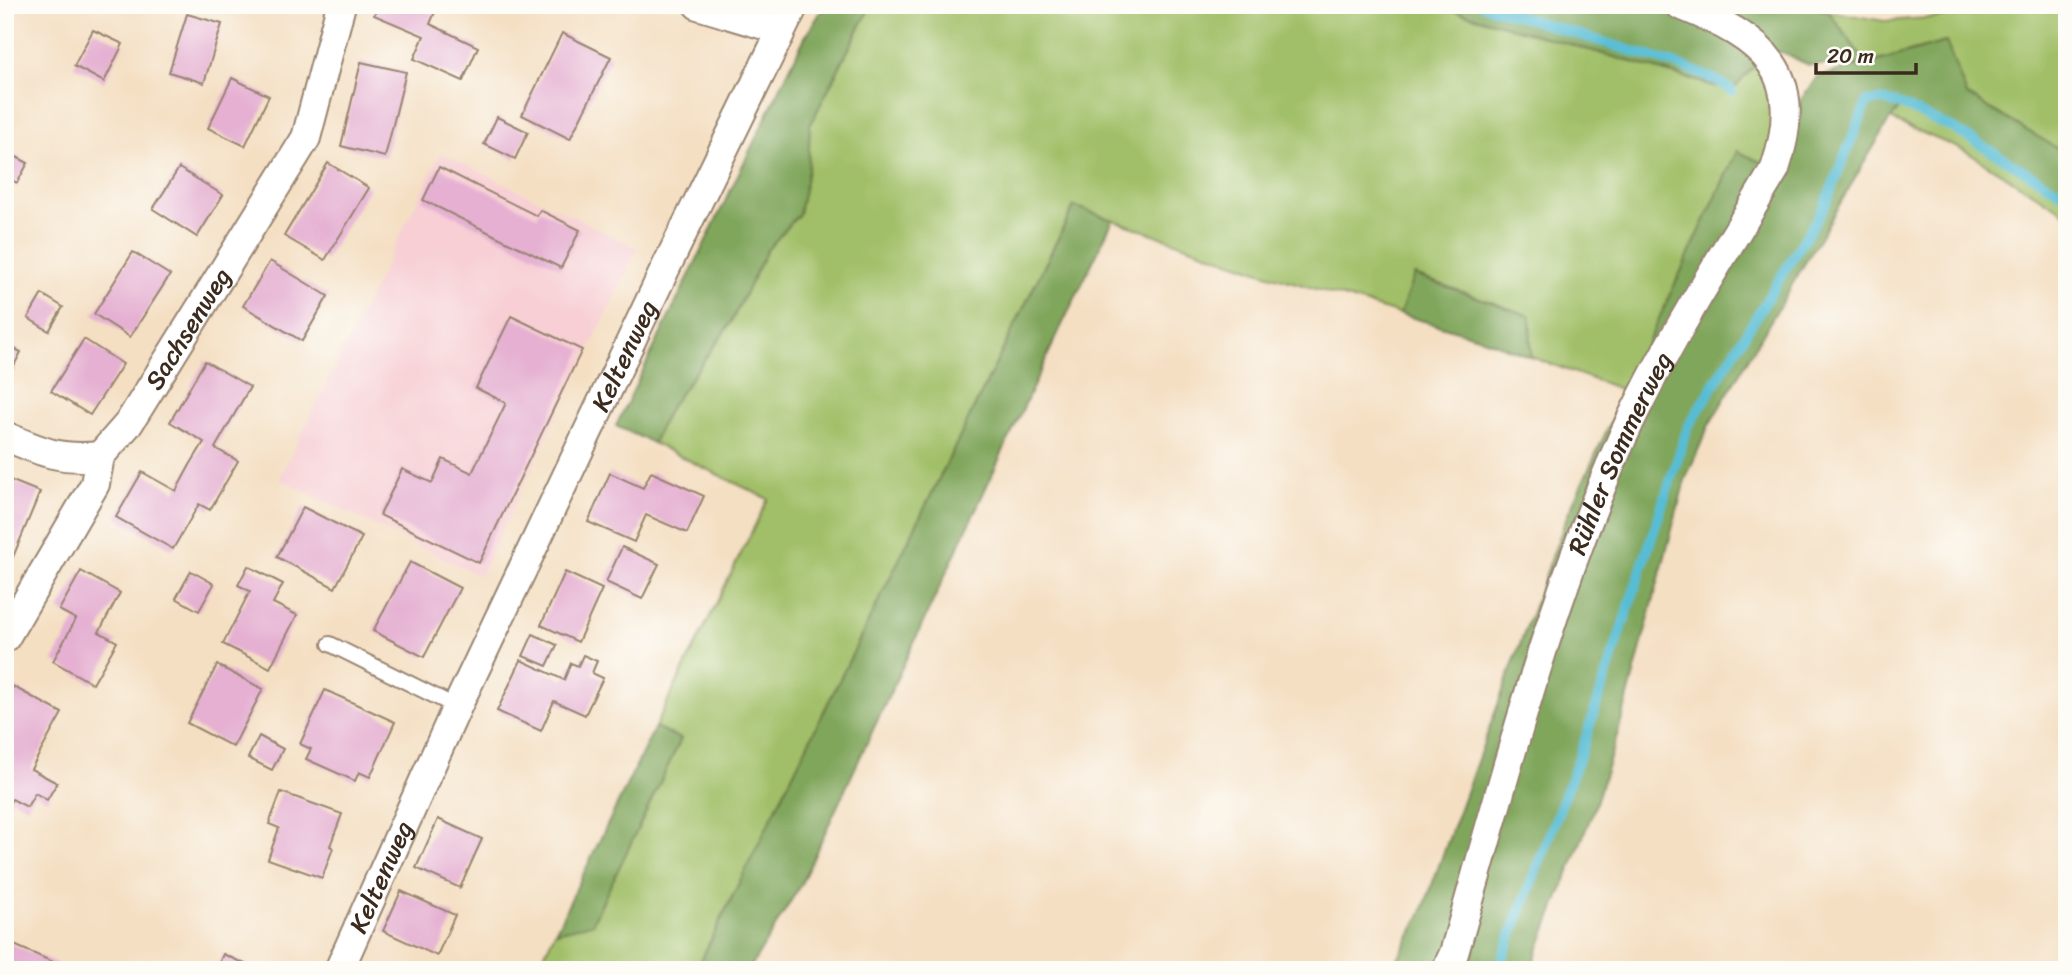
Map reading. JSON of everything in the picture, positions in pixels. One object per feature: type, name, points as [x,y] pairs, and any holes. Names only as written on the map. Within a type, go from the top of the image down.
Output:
[{"type":"street","name":"Sachsenweg","points":[[5,638],[95,484],[100,456],[129,423],[306,138],[341,5]]},
{"type":"street","points":[[698,5],[781,30]]},
{"type":"street","name":"Keltenweg","points":[[339,970],[457,708],[794,5]]},
{"type":"street","name":"Rühler Sommerweg","points":[[1446,970],[1454,953],[1550,625],[1616,452],[1647,384],[1775,169],[1781,150],[1787,119],[1783,84],[1765,54],[1733,29],[1680,5]]},
{"type":"street","points":[[5,436],[51,455],[76,458],[100,456]]},
{"type":"lane","points":[[330,644],[457,708]]},
{"type":"shaded area","points":[[441,153],[638,248],[480,576],[279,479]]},
{"type":"green space","points":[[825,5],[871,5],[810,125],[808,170],[799,214],[767,250],[730,324],[668,410],[653,443],[616,426],[805,37]]},
{"type":"green space","points":[[871,5],[1434,5],[1732,91],[1765,54],[1783,84],[1775,169],[1737,151],[1626,391],[1531,357],[1530,316],[1415,275],[1400,314],[1266,274],[1074,206],[696,970],[537,970],[555,932],[592,923],[681,739],[655,727],[768,499],[653,443],[668,410],[730,324],[767,250],[799,214],[810,125]]},
{"type":"green space","points":[[1434,5],[1813,5],[1828,11],[1867,64],[1946,42],[1967,95],[2067,154],[2067,196],[1954,129],[1902,105],[1890,119],[1709,425],[1685,480],[1623,716],[1594,809],[1530,970],[1392,970],[1422,912],[1567,516],[1737,151],[1775,169],[1787,119],[1817,77],[1862,65],[1809,65],[1781,52],[1765,54],[1732,91]]},
{"type":"green space","points":[[2017,5],[2067,5],[2067,154],[1966,95],[1945,42],[1866,64],[1828,11],[1884,21],[1973,15]]},
{"type":"green space","points":[[1901,105],[1954,129],[2067,196],[2067,214],[1965,151],[1890,119]]},
{"type":"green space","points":[[1074,206],[1113,220],[801,884],[749,970],[696,970]]},
{"type":"green space","points":[[1414,275],[1530,316],[1531,357],[1478,337],[1400,314]]},
{"type":"green space","points":[[655,727],[681,739],[592,924],[555,932]]},
{"type":"building","points":[[378,5],[438,5],[430,24],[478,47],[463,81],[414,59],[424,36],[374,15]]},
{"type":"building","points":[[187,14],[222,24],[204,83],[169,72]]},
{"type":"building","points":[[93,30],[123,44],[104,82],[74,66]]},
{"type":"building","points":[[562,33],[611,57],[570,139],[522,115]]},
{"type":"building","points":[[361,62],[406,72],[385,157],[341,146]]},
{"type":"building","points":[[232,78],[269,96],[245,146],[208,128]]},
{"type":"building","points":[[497,117],[528,132],[515,159],[484,144]]},
{"type":"building","points":[[5,151],[28,163],[17,183],[5,177]]},
{"type":"building","points":[[328,163],[369,188],[325,260],[284,236]]},
{"type":"building","points":[[439,167],[537,216],[540,210],[580,230],[561,268],[423,200]]},
{"type":"building","points":[[179,168],[223,195],[197,237],[153,209]]},
{"type":"building","points":[[133,252],[170,275],[130,337],[94,314]]},
{"type":"building","points":[[270,261],[328,296],[302,341],[243,306]]},
{"type":"building","points":[[42,294],[63,307],[49,331],[28,318]]},
{"type":"building","points":[[511,316],[582,350],[479,563],[380,515],[402,469],[432,483],[443,459],[472,473],[506,403],[476,388]]},
{"type":"building","points":[[84,339],[123,364],[90,415],[51,391]]},
{"type":"building","points":[[5,344],[21,352],[5,383]]},
{"type":"building","points":[[205,361],[250,387],[215,448],[238,461],[210,510],[199,504],[173,549],[116,517],[142,472],[176,491],[204,442],[170,422]]},
{"type":"building","points":[[651,472],[704,496],[687,533],[646,515],[634,542],[588,522],[610,473],[643,488]]},
{"type":"building","points":[[5,478],[40,492],[8,569],[5,568]]},
{"type":"building","points":[[303,507],[362,537],[335,588],[277,557]]},
{"type":"building","points":[[622,547],[659,564],[642,599],[606,582]]},
{"type":"building","points":[[410,562],[460,588],[424,657],[373,631]]},
{"type":"building","points":[[248,566],[283,584],[273,603],[297,615],[270,668],[223,644],[250,591],[238,585]]},
{"type":"building","points":[[81,571],[120,593],[99,632],[117,642],[93,684],[53,661],[76,619],[59,610]]},
{"type":"building","points":[[191,571],[214,584],[199,611],[176,598]]},
{"type":"building","points":[[565,572],[602,589],[578,642],[541,625]]},
{"type":"building","points":[[533,634],[557,645],[547,666],[523,656]]},
{"type":"building","points":[[583,655],[597,661],[592,673],[603,678],[585,715],[554,701],[541,731],[497,711],[521,660],[564,680],[571,663],[578,666]]},
{"type":"building","points":[[217,665],[263,689],[233,747],[187,723]]},
{"type":"building","points":[[12,686],[62,713],[31,769],[57,783],[47,800],[35,793],[27,807],[12,799],[5,810],[5,698]]},
{"type":"building","points":[[325,690],[395,722],[370,777],[359,772],[355,781],[306,759],[311,749],[300,744]]},
{"type":"building","points":[[259,736],[283,749],[272,770],[248,758]]},
{"type":"building","points":[[281,792],[342,814],[322,878],[268,859],[279,828],[269,824]]},
{"type":"building","points":[[438,819],[482,839],[460,888],[416,868]]},
{"type":"building","points":[[401,891],[455,915],[437,956],[383,931]]},
{"type":"building","points":[[5,941],[60,965],[58,970],[5,970]]},
{"type":"building","points":[[223,954],[258,970],[216,970]]},
{"type":"waterway","points":[[1483,5],[1684,67],[1718,81],[1732,91]]},
{"type":"waterway","points":[[1498,970],[1580,755],[1688,427],[1824,207],[1867,102],[1881,100],[1901,105],[1954,129],[2067,196]]}]
